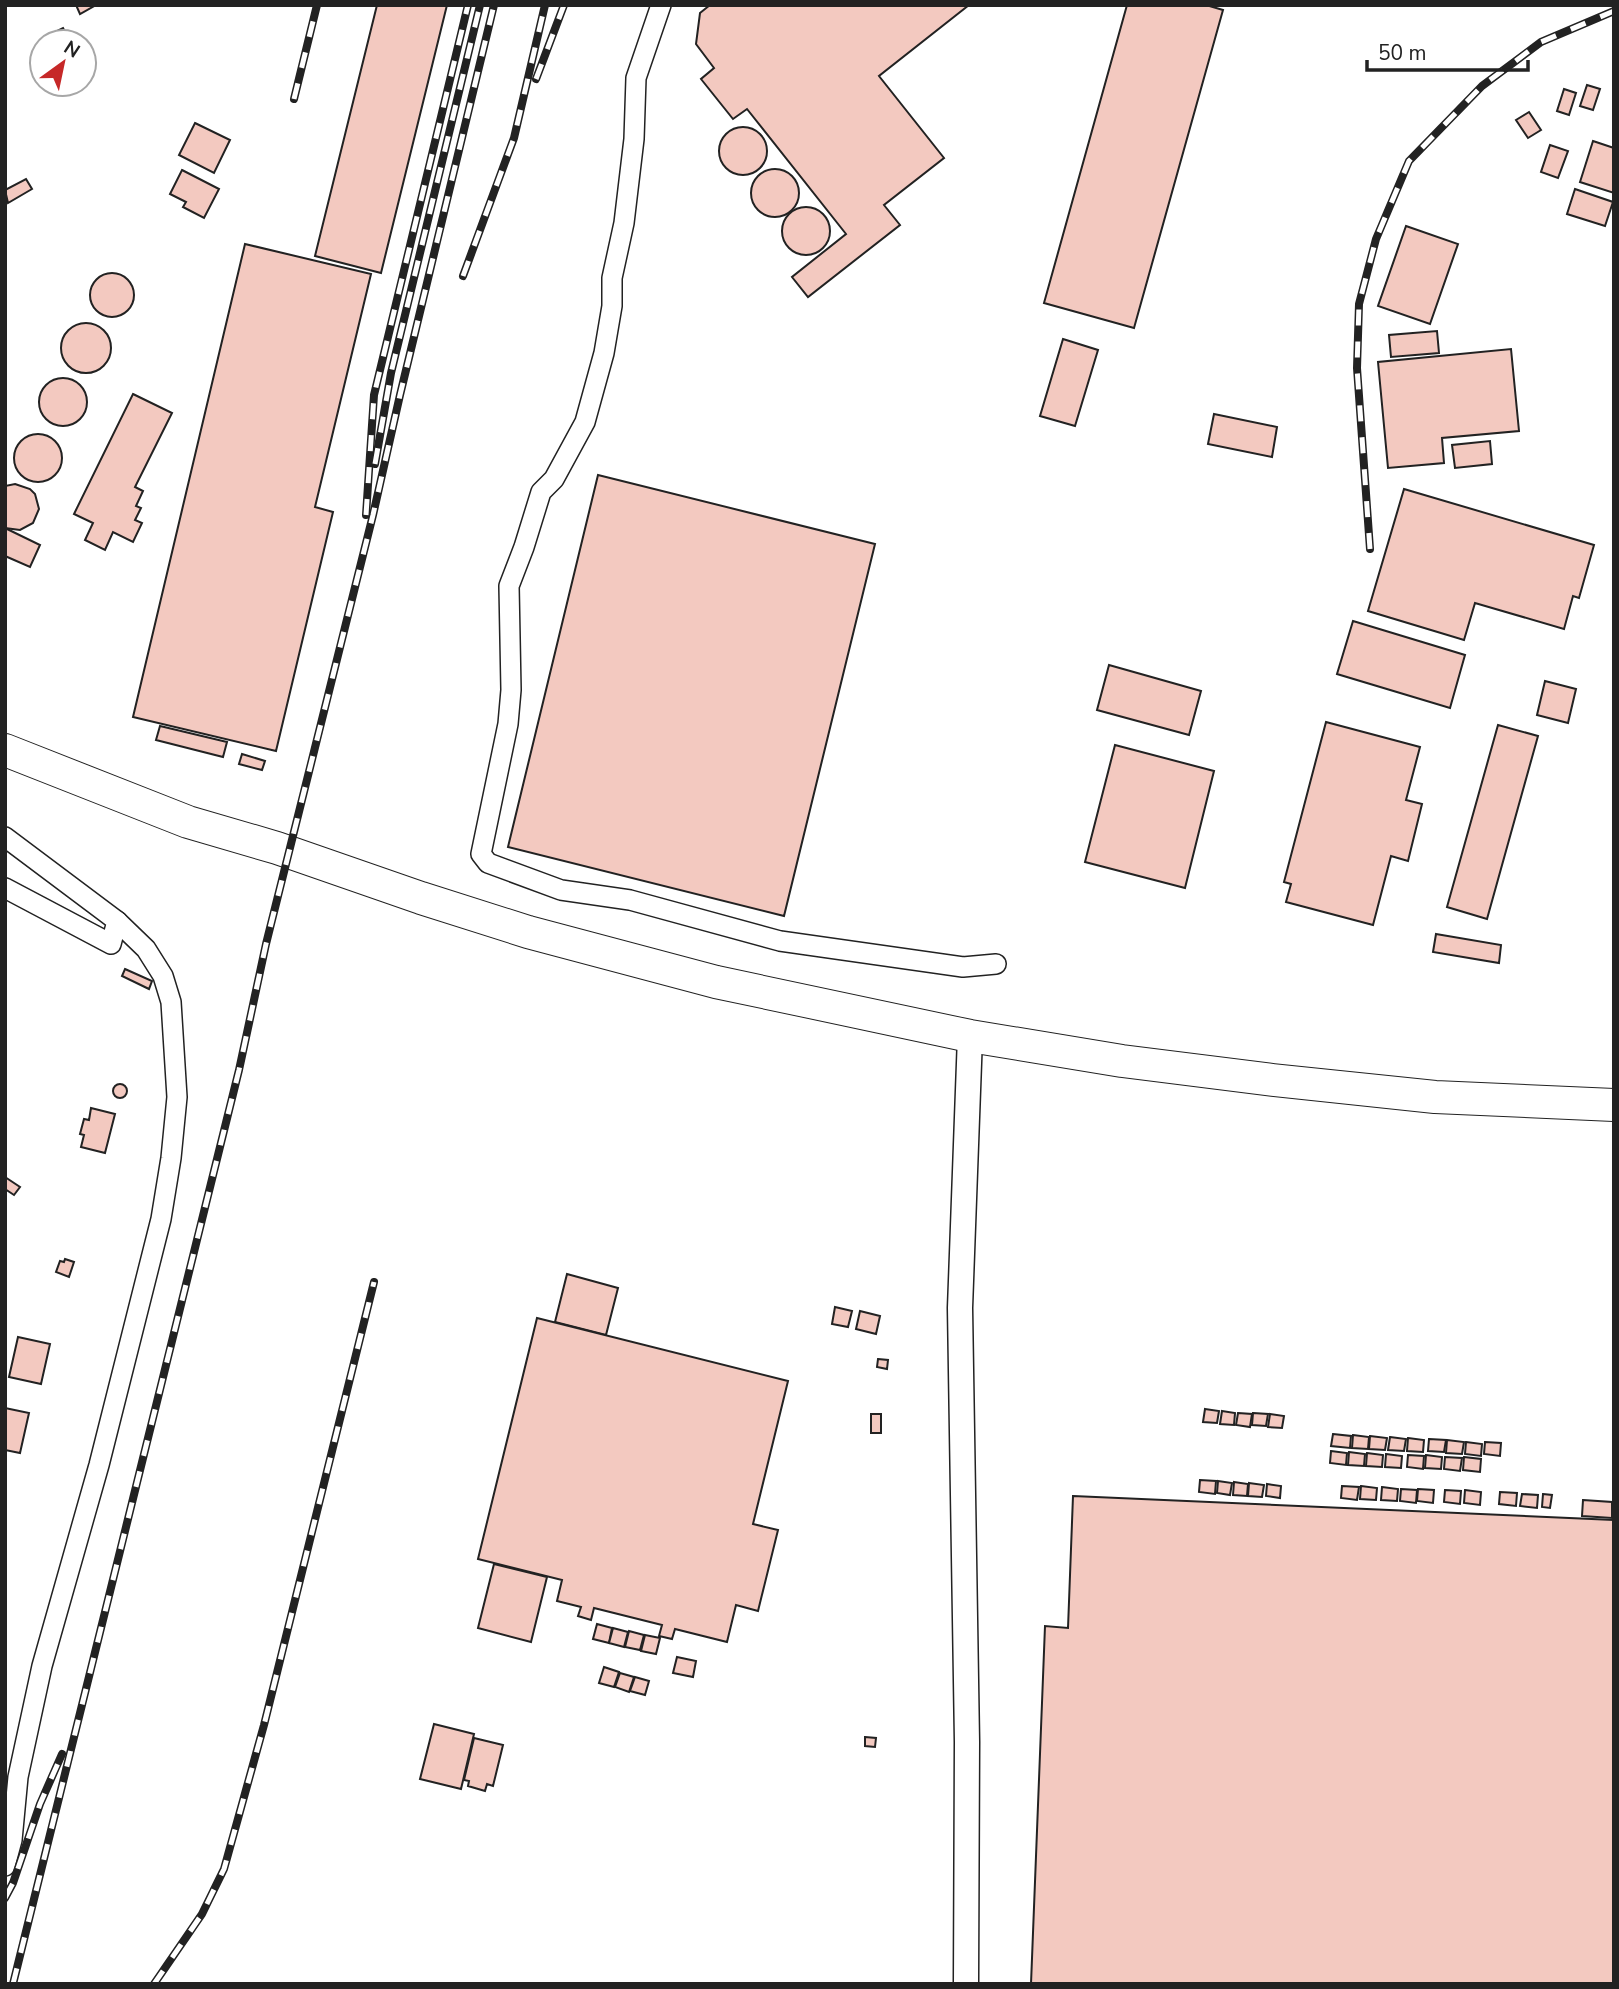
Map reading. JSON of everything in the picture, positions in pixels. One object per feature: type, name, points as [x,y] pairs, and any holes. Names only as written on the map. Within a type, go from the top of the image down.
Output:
[{"type":"highway","points":[[5,750],[188,822],[277,848],[528,932],[716,982],[970,1036],[1122,1061],[1435,1097],[1614,1105]]},
{"type":"street","points":[[661,5],[636,78],[634,139],[624,223],[611,278],[612,306],[604,353],[584,422],[554,479],[541,492],[509,586],[511,690],[508,724],[481,854],[488,863],[561,890],[630,900],[780,941],[963,967],[996,964]]},
{"type":"street","points":[[5,837],[117,921],[146,949],[163,976],[171,1002],[177,1097],[162,1219],[82,1527],[42,1666],[18,1777],[12,1840],[5,1866]]},
{"type":"street","points":[[5,888],[111,944],[117,921]]},
{"type":"street","points":[[966,1984],[967,1742],[960,1308],[970,1036]]},
{"type":"building","points":[[76,5],[96,5],[80,14]]},
{"type":"building","points":[[377,5],[447,5],[381,273],[315,256]]},
{"type":"building","points":[[710,5],[969,5],[879,76],[944,158],[884,205],[900,225],[808,297],[792,277],[846,234],[747,109],[733,119],[701,79],[714,68],[696,44],[700,13]]},
{"type":"building","points":[[1127,5],[1206,5],[1223,10],[1134,328],[1044,303]]},
{"type":"building","points":[[1587,85],[1600,89],[1593,110],[1580,106]]},
{"type":"building","points":[[1564,89],[1576,93],[1569,115],[1557,111]]},
{"type":"building","points":[[1529,112],[1541,130],[1528,138],[1516,120]]},
{"type":"building","points":[[195,123],[230,140],[214,173],[179,155]]},
{"type":"building","points":[[743,127],[760,134],[767,151],[760,168],[743,175],[726,168],[719,151],[726,134]]},
{"type":"building","points":[[1593,141],[1614,148],[1614,193],[1580,182]]},
{"type":"building","points":[[1550,145],[1568,151],[1558,178],[1541,172]]},
{"type":"building","points":[[775,169],[792,176],[799,193],[792,210],[775,217],[758,210],[751,193],[758,176]]},
{"type":"building","points":[[182,170],[219,189],[204,218],[183,207],[186,202],[170,194]]},
{"type":"building","points":[[26,179],[32,189],[8,203],[5,190]]},
{"type":"building","points":[[1575,189],[1613,202],[1605,226],[1567,214]]},
{"type":"building","points":[[806,207],[823,214],[830,231],[823,248],[806,255],[789,248],[782,231],[789,214]]},
{"type":"building","points":[[1406,226],[1458,244],[1430,324],[1378,306]]},
{"type":"building","points":[[245,244],[371,274],[315,507],[333,512],[276,751],[133,717]]},
{"type":"building","points":[[112,273],[121,274],[128,279],[133,286],[133,304],[128,311],[121,316],[112,317],[103,316],[96,311],[91,304],[90,295],[91,286],[96,279],[103,274]]},
{"type":"building","points":[[86,323],[104,330],[111,348],[104,366],[86,373],[68,366],[61,348],[68,330]]},
{"type":"building","points":[[1437,331],[1439,353],[1391,357],[1389,335]]},
{"type":"building","points":[[1063,339],[1098,350],[1075,426],[1040,416]]},
{"type":"building","points":[[1511,349],[1519,431],[1442,438],[1444,463],[1388,468],[1378,362]]},
{"type":"building","points":[[63,378],[80,385],[87,402],[80,419],[63,426],[46,419],[39,402],[46,385]]},
{"type":"building","points":[[133,394],[172,413],[135,487],[143,491],[136,506],[141,508],[135,520],[142,523],[133,542],[113,532],[105,550],[85,540],[93,523],[74,514]]},
{"type":"building","points":[[1214,414],[1277,427],[1272,457],[1208,444]]},
{"type":"building","points":[[38,434],[55,441],[62,458],[55,475],[38,482],[21,475],[14,458],[21,441]]},
{"type":"building","points":[[1490,441],[1492,464],[1455,468],[1452,445]]},
{"type":"building","points":[[598,475],[875,544],[784,916],[508,847]]},
{"type":"building","points":[[15,484],[30,489],[35,494],[39,509],[33,523],[20,530],[5,528],[5,486]]},
{"type":"building","points":[[1404,489],[1594,545],[1579,598],[1573,596],[1564,629],[1475,603],[1464,640],[1368,611]]},
{"type":"building","points":[[5,528],[40,545],[30,567],[5,556]]},
{"type":"building","points":[[1353,621],[1465,655],[1450,708],[1337,674]]},
{"type":"building","points":[[1109,665],[1201,691],[1189,735],[1097,710]]},
{"type":"building","points":[[1545,681],[1576,689],[1568,723],[1537,715]]},
{"type":"building","points":[[1326,722],[1420,747],[1406,800],[1422,804],[1408,861],[1391,856],[1373,925],[1286,902],[1291,884],[1284,882]]},
{"type":"building","points":[[1498,725],[1538,736],[1487,919],[1447,907]]},
{"type":"building","points":[[160,726],[227,742],[223,757],[156,740]]},
{"type":"building","points":[[1115,745],[1214,771],[1185,888],[1085,862]]},
{"type":"building","points":[[242,754],[265,761],[262,770],[239,764]]},
{"type":"building","points":[[1436,934],[1501,945],[1499,963],[1433,952]]},
{"type":"building","points":[[125,969],[152,981],[149,989],[122,976]]},
{"type":"building","points":[[117,1084],[123,1084],[127,1091],[123,1098],[117,1098],[113,1094],[113,1088]]},
{"type":"building","points":[[91,1108],[115,1114],[105,1153],[81,1147],[84,1135],[80,1134],[84,1119],[89,1120]]},
{"type":"building","points":[[5,1177],[20,1187],[14,1195],[5,1189]]},
{"type":"building","points":[[65,1259],[74,1262],[69,1277],[56,1272],[60,1261],[64,1262]]},
{"type":"building","points":[[567,1274],[618,1288],[606,1335],[555,1322]]},
{"type":"building","points":[[835,1307],[852,1311],[848,1327],[832,1324]]},
{"type":"building","points":[[860,1311],[880,1316],[876,1334],[856,1329]]},
{"type":"building","points":[[537,1318],[788,1381],[753,1524],[778,1530],[758,1611],[736,1605],[727,1642],[675,1629],[672,1639],[659,1636],[662,1625],[594,1608],[591,1620],[578,1616],[581,1607],[557,1601],[562,1580],[478,1559]]},
{"type":"building","points":[[18,1337],[50,1344],[41,1384],[9,1377]]},
{"type":"building","points":[[878,1359],[888,1360],[887,1369],[877,1367]]},
{"type":"building","points":[[5,1408],[29,1413],[20,1453],[5,1450]]},
{"type":"building","points":[[1205,1409],[1219,1411],[1217,1423],[1203,1422]]},
{"type":"building","points":[[1222,1411],[1235,1413],[1234,1425],[1220,1424]]},
{"type":"building","points":[[1238,1413],[1252,1414],[1250,1427],[1236,1425]]},
{"type":"building","points":[[1253,1413],[1268,1414],[1266,1426],[1252,1425]]},
{"type":"building","points":[[871,1414],[881,1414],[881,1433],[871,1433]]},
{"type":"building","points":[[1270,1414],[1284,1416],[1282,1428],[1268,1427]]},
{"type":"building","points":[[1333,1434],[1351,1436],[1350,1448],[1331,1446]]},
{"type":"building","points":[[1353,1435],[1369,1437],[1368,1449],[1352,1448]]},
{"type":"building","points":[[1370,1436],[1387,1438],[1385,1450],[1369,1449]]},
{"type":"building","points":[[1390,1437],[1406,1439],[1404,1451],[1388,1450]]},
{"type":"building","points":[[1408,1438],[1424,1440],[1423,1452],[1407,1451]]},
{"type":"building","points":[[1429,1439],[1446,1440],[1444,1452],[1428,1451]]},
{"type":"building","points":[[1447,1440],[1464,1442],[1462,1454],[1446,1453]]},
{"type":"building","points":[[1466,1442],[1482,1444],[1481,1456],[1465,1454]]},
{"type":"building","points":[[1485,1442],[1501,1443],[1500,1456],[1484,1454]]},
{"type":"building","points":[[1331,1451],[1347,1453],[1346,1465],[1330,1463]]},
{"type":"building","points":[[1349,1452],[1365,1454],[1364,1466],[1348,1465]]},
{"type":"building","points":[[1367,1453],[1383,1455],[1382,1467],[1366,1466]]},
{"type":"building","points":[[1386,1454],[1402,1456],[1401,1468],[1385,1467]]},
{"type":"building","points":[[1408,1455],[1424,1456],[1423,1469],[1407,1467]]},
{"type":"building","points":[[1426,1455],[1442,1457],[1441,1469],[1425,1468]]},
{"type":"building","points":[[1445,1457],[1462,1458],[1460,1471],[1444,1469]]},
{"type":"building","points":[[1464,1457],[1481,1459],[1480,1472],[1463,1470]]},
{"type":"building","points":[[1200,1480],[1216,1481],[1215,1494],[1199,1492]]},
{"type":"building","points":[[1218,1481],[1232,1483],[1230,1495],[1217,1493]]},
{"type":"building","points":[[1234,1482],[1248,1484],[1247,1496],[1233,1495]]},
{"type":"building","points":[[1249,1483],[1264,1485],[1262,1497],[1248,1496]]},
{"type":"building","points":[[1267,1484],[1281,1486],[1280,1498],[1266,1496]]},
{"type":"building","points":[[1342,1486],[1359,1487],[1357,1500],[1341,1498]]},
{"type":"building","points":[[1361,1486],[1377,1488],[1376,1500],[1360,1499]]},
{"type":"building","points":[[1382,1487],[1398,1489],[1397,1501],[1381,1500]]},
{"type":"building","points":[[1401,1489],[1417,1490],[1416,1503],[1400,1501]]},
{"type":"building","points":[[1418,1489],[1434,1490],[1433,1503],[1417,1501]]},
{"type":"building","points":[[1445,1490],[1461,1491],[1460,1504],[1444,1502]]},
{"type":"building","points":[[1465,1490],[1481,1492],[1480,1505],[1464,1503]]},
{"type":"building","points":[[1500,1492],[1517,1493],[1516,1506],[1499,1504]]},
{"type":"building","points":[[1522,1494],[1538,1495],[1537,1508],[1520,1506]]},
{"type":"building","points":[[1543,1494],[1552,1495],[1550,1508],[1542,1507]]},
{"type":"building","points":[[1073,1496],[1614,1520],[1614,1984],[1031,1984],[1045,1626],[1068,1628]]},
{"type":"building","points":[[1583,1500],[1612,1502],[1612,1518],[1582,1516]]},
{"type":"building","points":[[494,1564],[547,1577],[531,1642],[478,1628]]},
{"type":"building","points":[[597,1624],[612,1628],[609,1643],[593,1639]]},
{"type":"building","points":[[613,1628],[628,1632],[624,1647],[609,1643]]},
{"type":"building","points":[[629,1631],[644,1635],[640,1650],[625,1647]]},
{"type":"building","points":[[645,1635],[660,1638],[656,1654],[641,1651]]},
{"type":"building","points":[[677,1657],[696,1661],[693,1677],[673,1673]]},
{"type":"building","points":[[604,1667],[619,1672],[614,1687],[599,1683]]},
{"type":"building","points":[[620,1673],[634,1677],[629,1692],[615,1687]]},
{"type":"building","points":[[635,1677],[649,1681],[645,1695],[630,1691]]},
{"type":"building","points":[[434,1724],[474,1734],[461,1789],[420,1779]]},
{"type":"building","points":[[865,1737],[876,1738],[875,1747],[865,1746]]},
{"type":"building","points":[[474,1738],[503,1745],[493,1786],[487,1784],[485,1791],[468,1786],[469,1781],[464,1780]]},
{"type":"railway","points":[[294,99],[317,5]]},
{"type":"railway","points":[[366,515],[374,395],[468,5]]},
{"type":"railway","points":[[375,464],[391,373],[480,5]]},
{"type":"railway","points":[[13,1984],[239,1070],[266,944],[373,515],[494,5]]},
{"type":"railway","points":[[463,276],[514,138],[545,5]]},
{"type":"railway","points":[[536,79],[564,5]]},
{"type":"railway","points":[[1370,549],[1357,368],[1359,304],[1376,239],[1409,161],[1482,86],[1541,42],[1614,11]]},
{"type":"railway","points":[[154,1984],[202,1914],[224,1869],[264,1725],[374,1282]]},
{"type":"railway","points":[[5,1898],[62,1754]]}]
